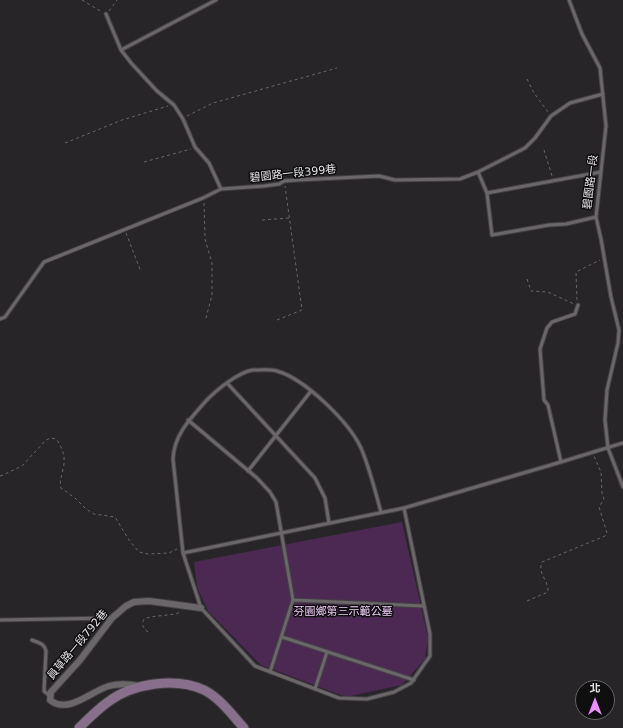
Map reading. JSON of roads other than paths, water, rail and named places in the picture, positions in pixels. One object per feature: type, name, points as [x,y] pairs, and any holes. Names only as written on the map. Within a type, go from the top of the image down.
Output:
[{"type":"main road","points":[[79,728],[109,701],[135,688],[152,684],[179,683],[204,690],[218,700],[244,728]]},
{"type":"street","name":"員草路一段792巷","points":[[144,686],[123,684],[108,686],[71,704],[62,705],[54,703],[50,700],[51,692],[80,660],[112,618],[126,606],[134,602],[149,601],[201,608]]},
{"type":"lane","points":[[121,50],[216,0]]},
{"type":"lane","name":"碧園路一段","points":[[569,0],[582,34],[600,68],[603,94],[606,126],[596,217],[611,297],[619,330],[618,343],[606,390],[605,420],[608,448],[623,487]]},
{"type":"lane","points":[[106,14],[121,50],[132,64],[174,104],[183,119],[195,147],[210,163],[221,189]]},
{"type":"lane","name":"碧園路一段399巷","points":[[0,319],[5,316],[44,262],[203,198],[221,189],[264,186],[279,184],[284,181],[379,176],[395,180],[460,179],[478,172],[525,148],[535,138],[551,116],[570,103],[603,94]]},
{"type":"lane","points":[[478,172],[487,193],[492,235],[549,225],[566,224],[596,217]]},
{"type":"lane","points":[[487,193],[601,172]]},
{"type":"lane","points":[[561,462],[548,406],[544,400],[540,349],[547,328],[552,322],[575,314],[578,305]]},
{"type":"lane","points":[[380,512],[370,473],[360,447],[345,423],[311,391],[293,379],[277,371],[251,371],[227,383],[209,398],[188,420],[180,433],[174,449],[173,459],[182,548],[201,608],[255,666],[339,698],[367,699],[394,692],[414,680],[430,656],[430,634],[404,508]]},
{"type":"lane","points":[[227,383],[315,478],[325,498],[329,523]]},
{"type":"lane","points":[[248,471],[311,391]]},
{"type":"lane","points":[[188,420],[248,471],[270,492],[273,497],[282,532],[293,600],[270,672]]},
{"type":"lane","points":[[183,553],[404,508],[623,443]]},
{"type":"lane","points":[[293,600],[424,606]]},
{"type":"lane","points":[[0,620],[112,618]]},
{"type":"lane","points":[[282,637],[414,680]]},
{"type":"lane","points":[[32,640],[45,646],[44,691],[50,696]]},
{"type":"lane","points":[[315,689],[327,652]]},
{"type":"park label","name":"芬園鄉第三示範公墓","points":[[343,612]]}]
